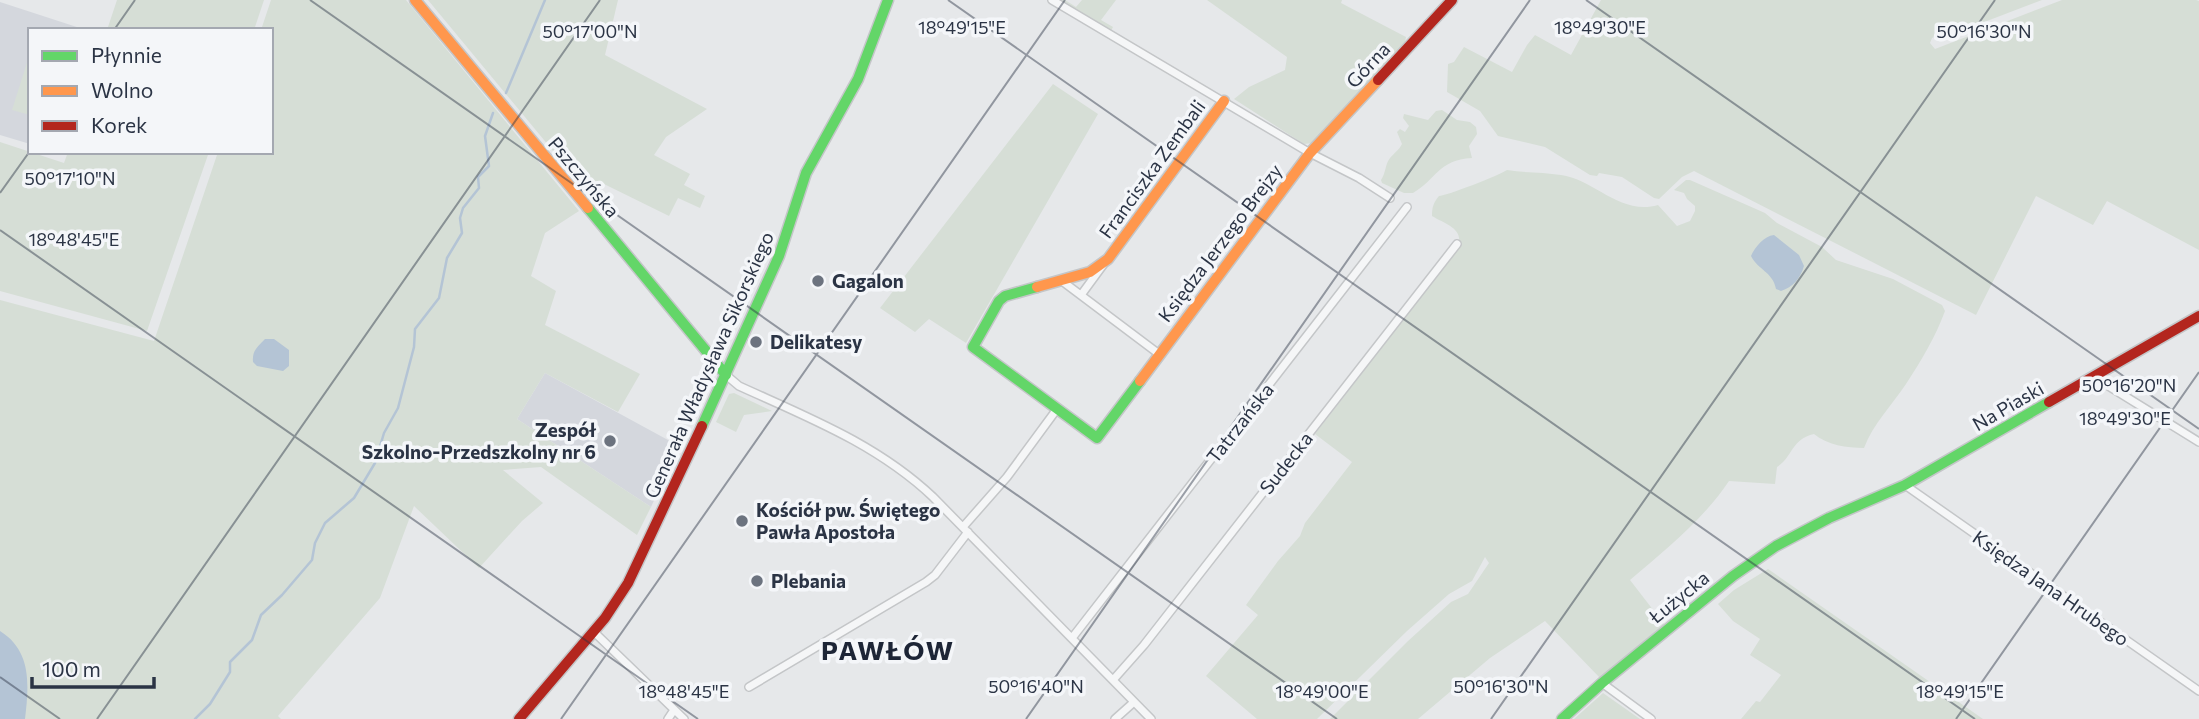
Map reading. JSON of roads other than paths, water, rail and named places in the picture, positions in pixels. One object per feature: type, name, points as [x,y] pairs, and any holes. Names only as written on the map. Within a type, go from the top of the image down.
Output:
[{"type":"street","name":"Pszczyńska","points":[[415,0],[726,375]]},
{"type":"street","name":"Generała Władysława Sikorskiego","points":[[519,719],[594,632],[614,607],[628,583],[726,375],[779,256],[806,173],[858,79],[874,43],[888,0]]},
{"type":"street","name":"Franciszka Zembali","points":[[1052,0],[1390,198]]},
{"type":"street","name":"Górna","points":[[1310,153],[1452,0]]},
{"type":"street","name":"Franciszka Zembali","points":[[1081,295],[1224,101]]},
{"type":"street","name":"Księdza Jerzego Brejzy","points":[[1062,281],[1005,296],[999,301],[973,347],[1097,438],[1310,153]]},
{"type":"street","name":"Tatrzańska","points":[[1072,638],[1407,207]]},
{"type":"street","name":"Sudecka","points":[[1113,680],[1144,645],[1457,244]]},
{"type":"street","name":"Franciszka Zembali","points":[[1062,281],[1090,272],[1108,259]]},
{"type":"street","points":[[1062,281],[1159,354]]},
{"type":"street","name":"Na Piaski","points":[[1829,518],[1905,485],[2199,316]]},
{"type":"street","points":[[726,375],[739,386],[848,436],[878,453],[913,479],[1151,719]]},
{"type":"street","points":[[2096,375],[2102,382],[2199,443]]},
{"type":"street","points":[[749,687],[935,575],[1057,409]]},
{"type":"street","name":"Księdza Jana Hrubego","points":[[1905,485],[2199,691]]},
{"type":"street","name":"Łużycka","points":[[1562,719],[1602,683],[1748,565],[1776,546],[1829,518]]},
{"type":"street","points":[[594,632],[684,719]]},
{"type":"street","points":[[1602,683],[1651,719]]},
{"type":"street","points":[[1115,719],[1134,702]]},
{"type":"street","points":[[668,719],[674,709]]},
{"type":"water","points":[[1774,235],[1799,255],[1804,266],[1796,282],[1781,291],[1776,289],[1769,275],[1751,256],[1760,243]]},
{"type":"water","points":[[265,339],[274,339],[289,350],[289,366],[283,371],[257,366],[253,362],[254,352]]},
{"type":"water","points":[[0,631],[18,648],[23,659],[27,681],[25,719],[0,719]]},
{"type":"waterway","points":[[506,93],[545,0]]},
{"type":"waterway","points":[[195,719],[210,704],[230,672],[230,662],[252,640],[261,615],[312,560],[315,543],[325,523],[354,498],[375,463],[384,433],[398,408],[414,347],[415,329],[439,298],[447,258],[462,233],[460,218],[463,208],[479,188],[478,177],[489,166],[485,136],[493,113]]},
{"type":"place","name":"Gagalon","points":[[818,281]]},
{"type":"place","name":"Delikatesy","points":[[756,342]]},
{"type":"place","name":"Zespół Szkolno-Przedszkolny nr 6","points":[[610,441]]},
{"type":"place","name":"Kościół pw. Świętego Pawła Apostoła","points":[[742,521]]},
{"type":"place","name":"Plebania","points":[[757,581]]},
{"type":"district","name":"PAWŁÓW","points":[[888,651]]}]
